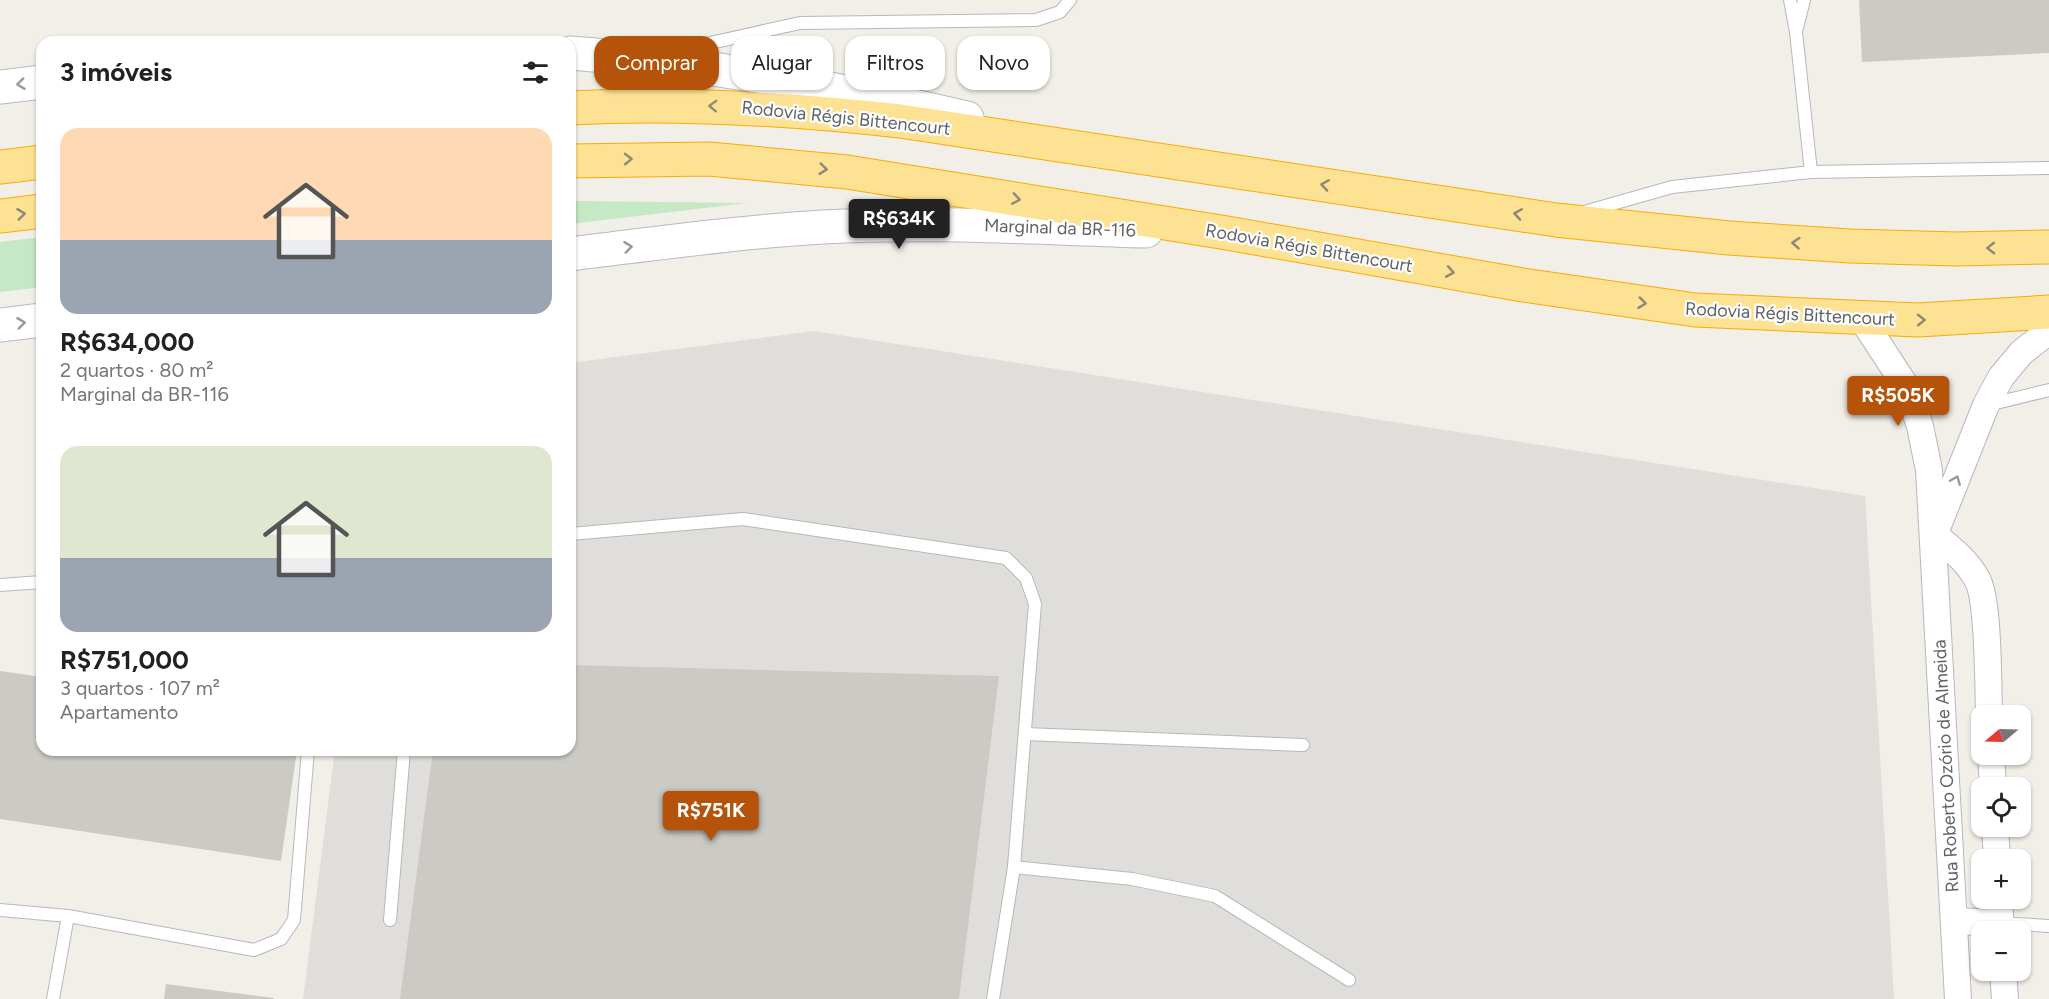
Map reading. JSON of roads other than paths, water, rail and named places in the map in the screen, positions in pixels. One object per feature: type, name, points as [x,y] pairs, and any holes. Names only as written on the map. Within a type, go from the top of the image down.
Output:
[{"type":"highway","name":"Rodovia Régis Bittencourt","points":[[576,108],[713,106],[815,111],[1125,154],[1556,220],[1729,238],[1850,246],[2049,247]]},
{"type":"highway","name":"Rodovia Régis Bittencourt","points":[[576,161],[709,159],[825,169],[1227,233],[1604,298],[1695,310],[1918,320],[2049,312]]},
{"type":"highway","points":[[0,167],[36,163]]},
{"type":"highway","points":[[0,216],[36,212]]},
{"type":"main road","points":[[576,53],[594,55]]},
{"type":"main road","points":[[719,70],[850,91],[1125,154]]},
{"type":"main road","points":[[0,87],[36,83]]},
{"type":"main road","name":"Marginal da BR-116","points":[[576,253],[739,233],[916,224],[1227,233]]},
{"type":"main road","points":[[0,325],[36,321]]},
{"type":"street","name":"Rua Roberto Ozório de Almeida","points":[[1862,319],[1908,388],[1929,470],[1958,999]]},
{"type":"street","name":"Rua Roberto Ozório de Almeida","points":[[1934,534],[1986,405],[2001,377],[2022,352],[2049,331]]},
{"type":"street","points":[[1934,534],[1966,562],[1979,583],[1983,605],[1988,705]]},
{"type":"street","points":[[1954,921],[2000,918]]},
{"type":"street","points":[[2004,981],[2005,999]]},
{"type":"lane","points":[[719,41],[800,23],[1036,20],[1060,12],[1070,0]]},
{"type":"lane","points":[[1790,0],[1796,32],[1812,172]]},
{"type":"lane","points":[[1796,32],[1804,0]]},
{"type":"lane","points":[[1556,220],[1672,187],[1812,172],[2049,168]]},
{"type":"lane","points":[[1986,405],[2049,390]]},
{"type":"lane","points":[[576,533],[743,519],[1006,558],[1026,578],[1035,604],[1025,734],[1014,867],[993,999]]},
{"type":"lane","points":[[0,585],[36,582]]},
{"type":"lane","points":[[1025,734],[1303,745]]},
{"type":"lane","points":[[0,910],[68,916],[254,950],[281,939],[294,920],[308,756]]},
{"type":"lane","points":[[390,920],[404,756]]},
{"type":"lane","points":[[1014,867],[1132,879],[1215,896],[1349,980]]},
{"type":"lane","points":[[53,999],[68,916]]},
{"type":"lane","points":[[2000,918],[2049,926]]}]
